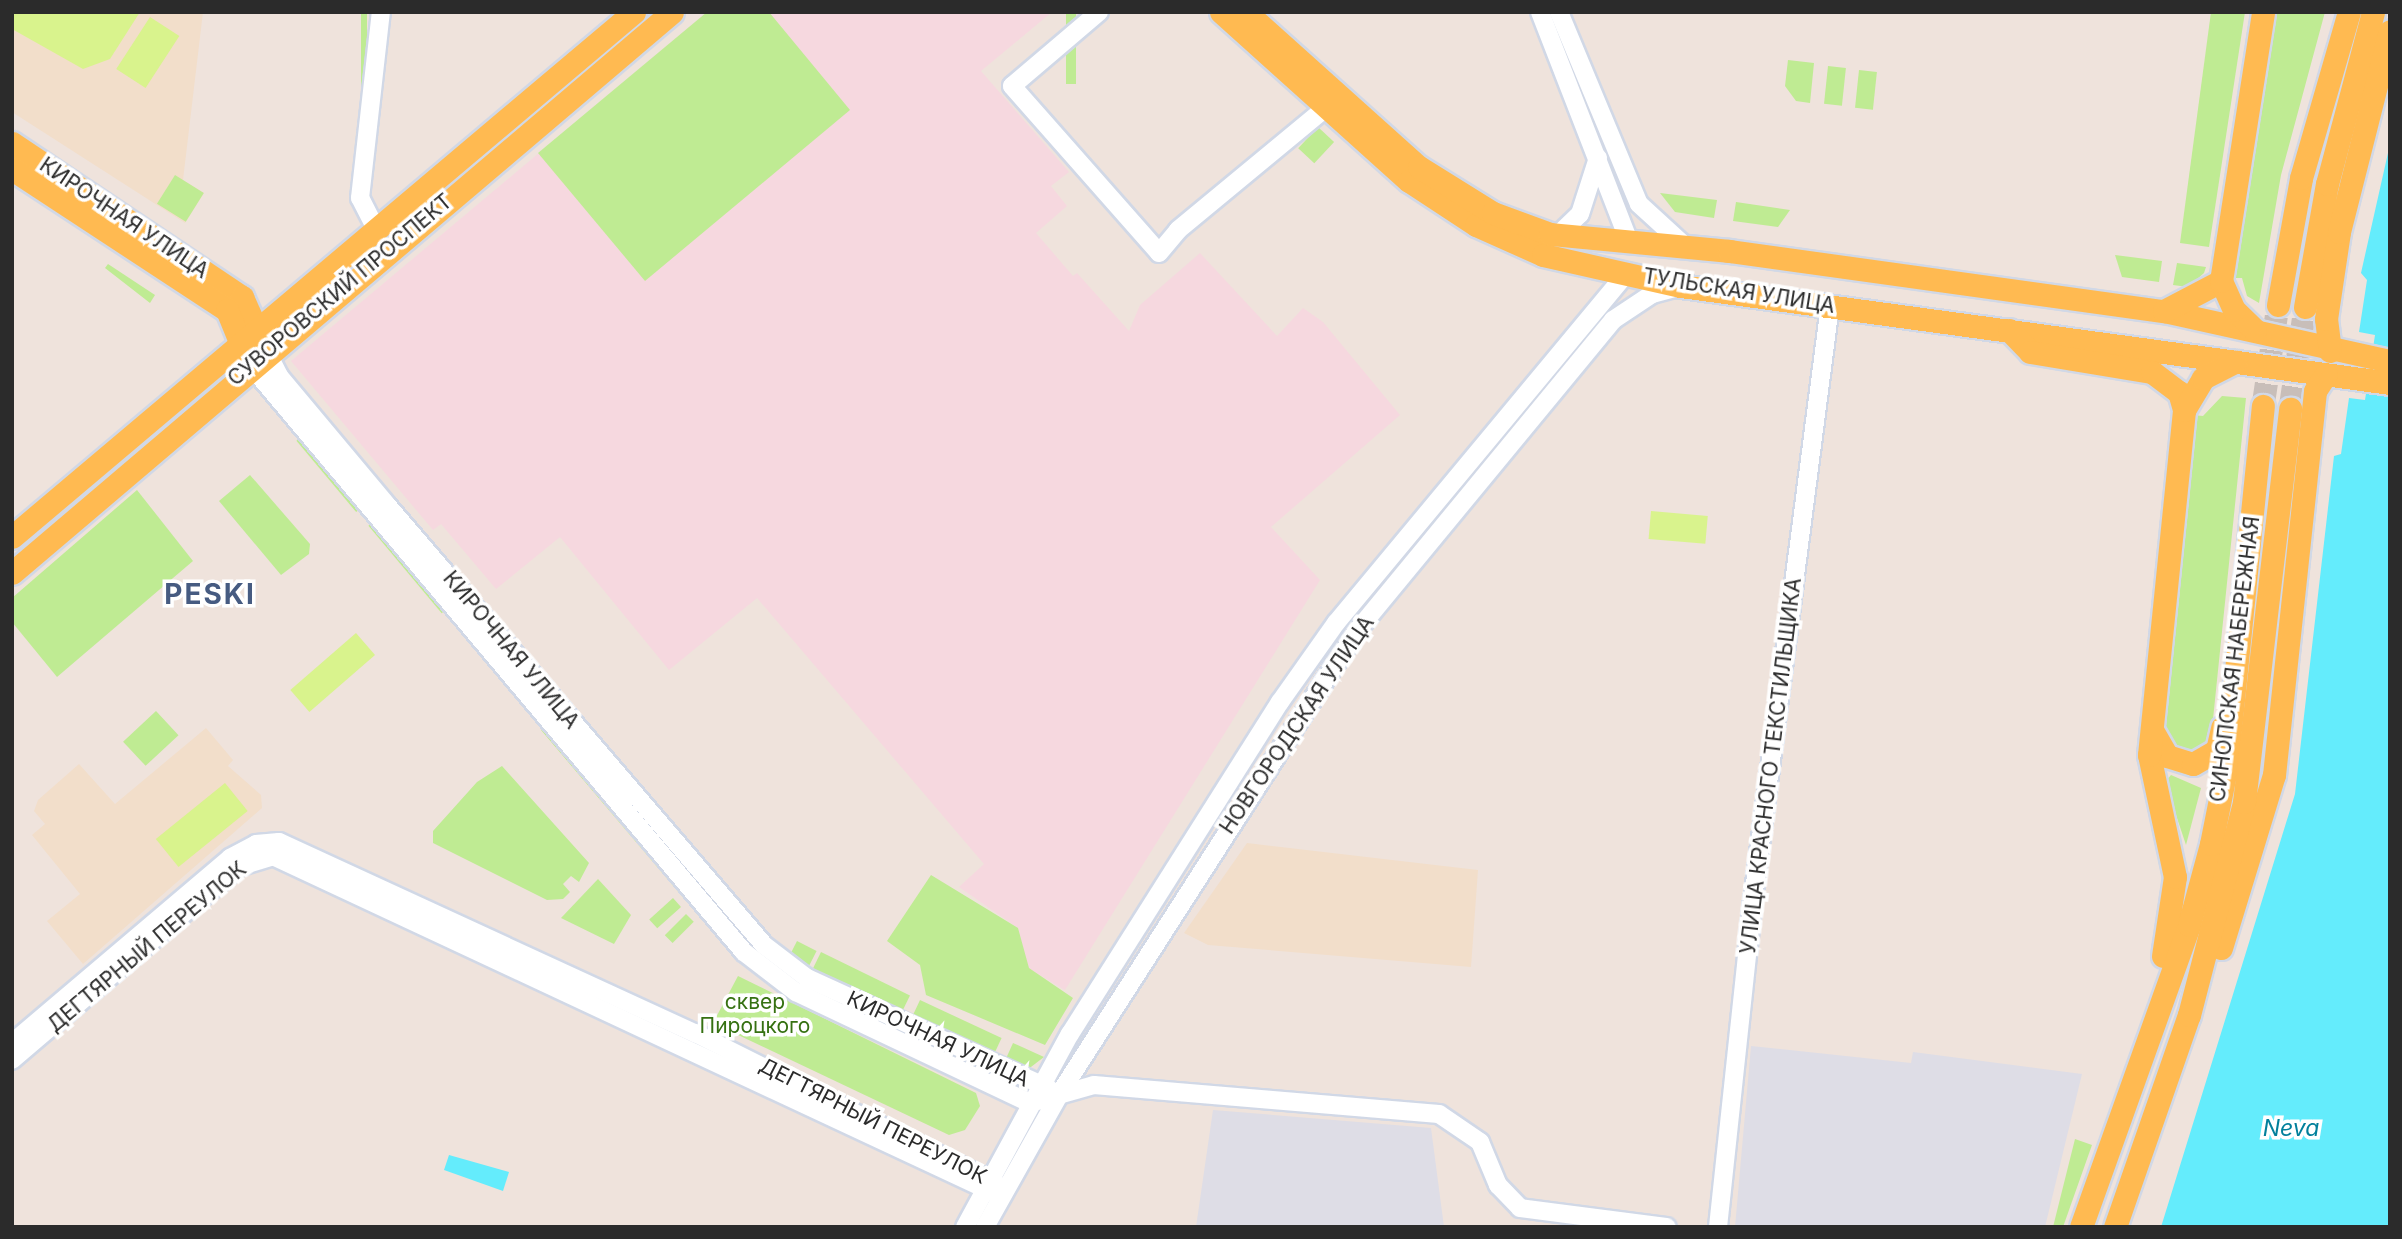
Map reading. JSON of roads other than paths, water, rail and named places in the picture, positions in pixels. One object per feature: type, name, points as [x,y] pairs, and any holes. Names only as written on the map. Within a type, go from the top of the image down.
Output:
[{"type":"main road","name":"СУВОРОВСКИЙ ПРОСПЕКТ","points":[[12,537],[247,335],[634,12]]},
{"type":"main road","name":"СУВОРОВСКИЙ ПРОСПЕКТ","points":[[12,573],[259,359],[672,12]]},
{"type":"main road","name":"ТУЛЬСКАЯ УЛИЦА","points":[[1221,12],[1332,102],[1454,190],[1514,222],[1558,235],[1686,247],[2164,311],[2256,331],[2334,363]]},
{"type":"main road","name":"ТУЛЬСКАЯ УЛИЦА","points":[[1246,12],[1409,181],[1476,225],[1542,255],[1681,286],[2235,362],[2334,363]]},
{"type":"main road","points":[[2256,331],[2234,310],[2221,281],[2263,12]]},
{"type":"main road","points":[[2278,305],[2301,178],[2350,12]]},
{"type":"main road","points":[[2305,307],[2327,184],[2373,12]]},
{"type":"main road","points":[[2200,975],[2218,954],[2233,917],[2274,775],[2315,391],[2334,363],[2326,319],[2339,232],[2390,31]]},
{"type":"main road","name":"КИРОЧНАЯ УЛИЦА","points":[[12,143],[242,297],[247,335]]},
{"type":"main road","name":"КИРОЧНАЯ УЛИЦА","points":[[12,169],[227,310],[247,335],[259,359]]},
{"type":"main road","points":[[1628,273],[1629,241]]},
{"type":"main road","points":[[2164,311],[2221,281]]},
{"type":"main road","points":[[2031,294],[2017,331],[2030,352],[2152,372],[2179,392],[2184,410],[2152,730],[2150,774],[2175,877],[2172,928],[2152,991],[2153,1022]]},
{"type":"main road","points":[[2334,363],[2390,361]]},
{"type":"main road","points":[[2184,410],[2203,378],[2235,362]]},
{"type":"main road","points":[[2334,363],[2390,383]]},
{"type":"main road","name":"СИНОПСКАЯ НАБЕРЕЖНАЯ","points":[[2081,1227],[2153,1022],[2211,844],[2234,682],[2263,406]]},
{"type":"main road","name":"СИНОПСКАЯ НАБЕРЕЖНАЯ","points":[[2115,1227],[2200,975],[2252,760],[2290,409]]},
{"type":"main road","points":[[2152,730],[2167,756],[2193,764],[2206,759],[2221,739],[2234,682]]},
{"type":"street","points":[[376,229],[360,198],[381,12]]},
{"type":"street","points":[[1099,12],[1012,86],[1159,253],[1332,102]]},
{"type":"street","points":[[1540,12],[1629,241]]},
{"type":"street","points":[[1559,12],[1639,204],[1686,247]]},
{"type":"street","points":[[1558,235],[1580,214],[1598,158]]},
{"type":"street","name":"НОВГОРОДСКАЯ УЛИЦА","points":[[965,1227],[985,1184],[1039,1087],[1336,623],[1628,273]]},
{"type":"street","name":"НОВГОРОДСКАЯ УЛИЦА","points":[[985,1227],[1002,1192],[1062,1090],[1356,632],[1612,320],[1652,294],[1681,286]]},
{"type":"street","name":"УЛИЦА КРАСНОГО ТЕКСТИЛЬЩИКА","points":[[1718,1227],[1752,906],[1830,306]]},
{"type":"street","name":"КИРОЧНАЯ УЛИЦА","points":[[259,359],[279,376],[764,945],[807,978],[1039,1087],[1062,1090]]},
{"type":"street","name":"КИРОЧНАЯ УЛИЦА","points":[[259,359],[750,958],[796,992],[1030,1103],[1062,1090],[1094,1085],[1439,1114],[1480,1142],[1498,1185],[1520,1208],[1667,1227]]},
{"type":"street","name":"ДЕГТЯРНЫЙ ПЕРЕУЛОК","points":[[12,1043],[230,858],[256,844],[279,842],[985,1184]]},
{"type":"street","name":"ДЕГТЯРНЫЙ ПЕРЕУЛОК","points":[[12,1060],[237,867],[273,856],[1002,1192]]},
{"type":"water","name":"Neva","points":[[2390,144],[2390,1227],[2161,1227],[2295,794],[2334,456],[2341,454],[2349,398],[2365,400],[2375,335],[2359,332],[2367,280],[2361,273]]},
{"type":"water","points":[[449,1155],[509,1172],[503,1191],[444,1170]]},
{"type":"tunnel","points":[[2263,406],[2278,305]]},
{"type":"tunnel","points":[[2290,409],[2305,307]]},
{"type":"district","name":"PESKI","points":[[210,594]]},
{"type":"park label","name":"сквер Пироцкого","points":[[755,1014]]}]
